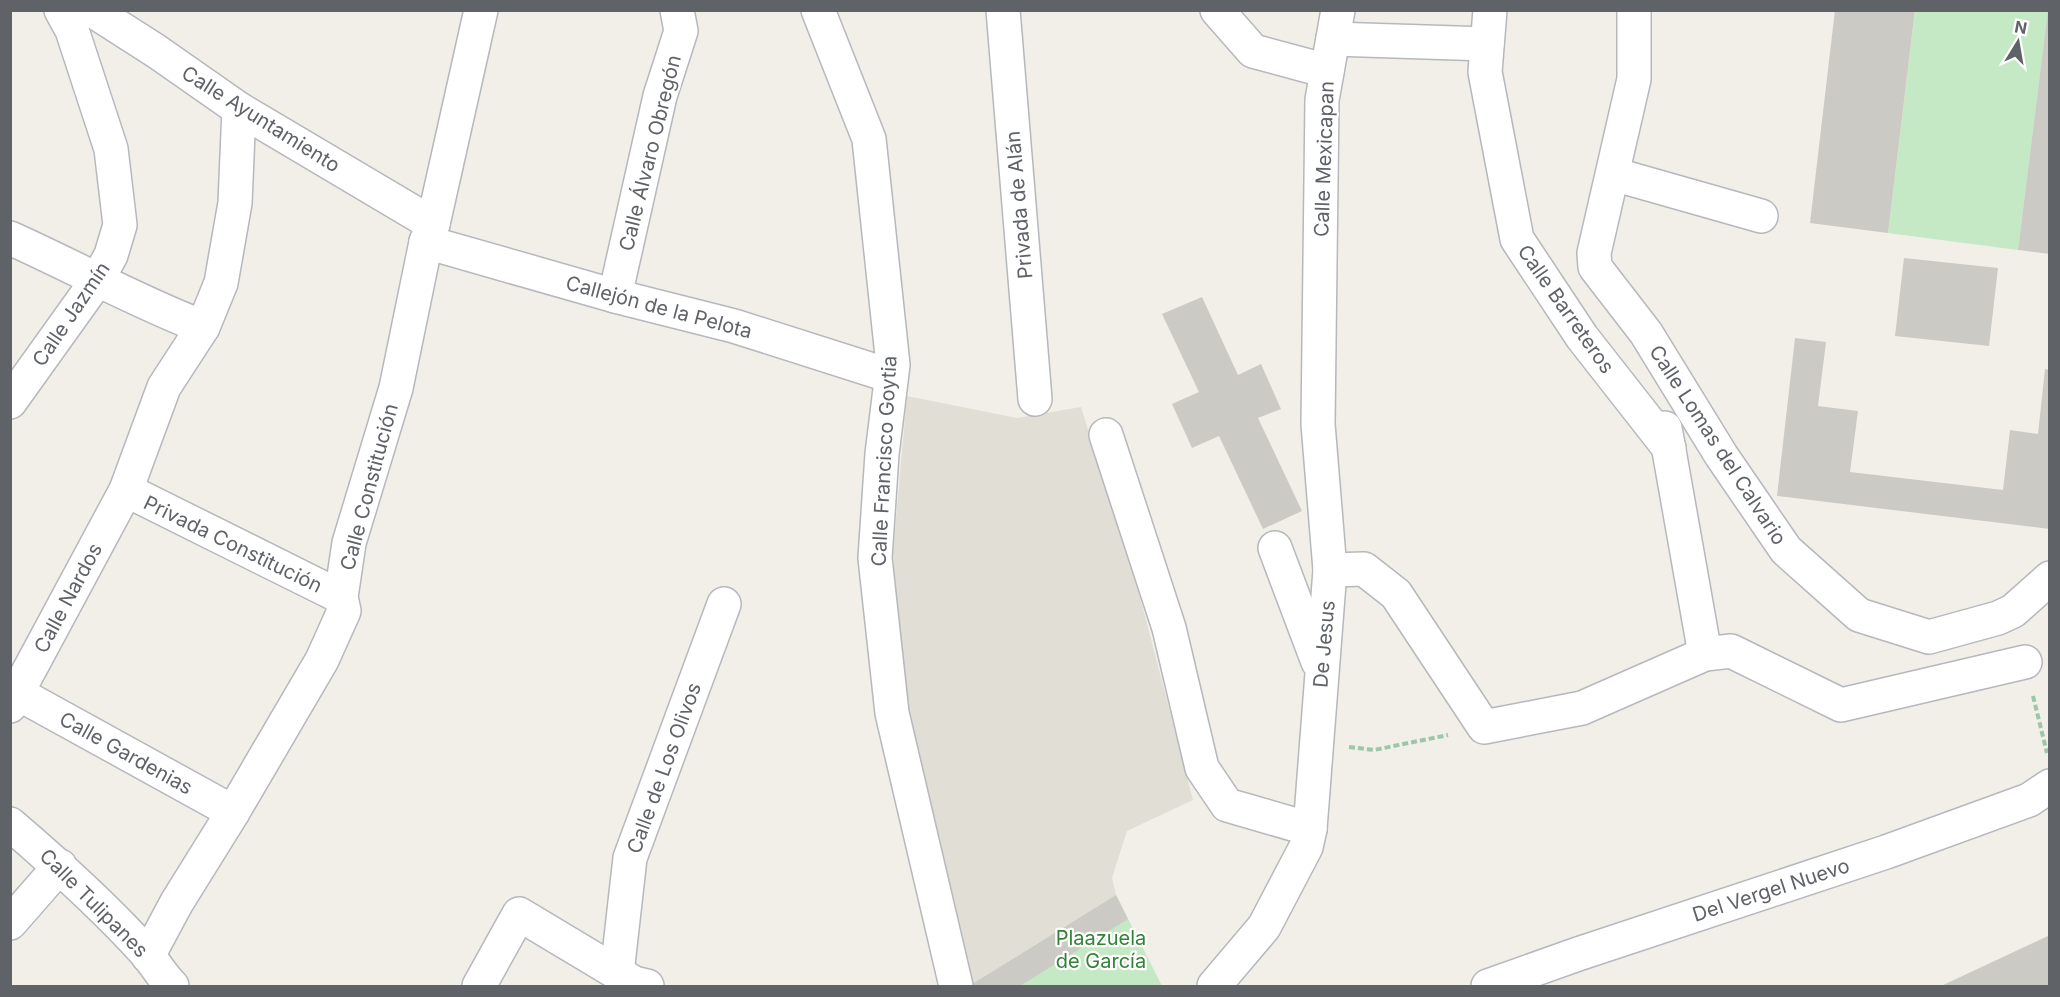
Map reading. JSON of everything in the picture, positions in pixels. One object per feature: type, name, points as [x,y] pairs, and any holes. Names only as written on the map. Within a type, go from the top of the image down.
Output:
[{"type":"street","name":"Calle Jazmín","points":[[10,402],[105,267],[120,225],[111,149],[72,30],[61,10]]},
{"type":"street","name":"Calle Ayuntamiento","points":[[92,10],[429,233]]},
{"type":"street","name":"Calle Constitución","points":[[159,976],[177,902],[322,660],[344,611],[341,597],[349,543],[396,388],[429,233],[481,10]]},
{"type":"street","name":"Calle Álvaro Obregón","points":[[615,296],[660,96],[681,31],[677,10]]},
{"type":"street","name":"Calle Francisco Goytia","points":[[818,10],[869,139],[893,365],[882,454],[875,558],[892,713],[956,987]]},
{"type":"street","name":"Privada de Alán","points":[[1002,10],[1035,399]]},
{"type":"street","points":[[1217,10],[1253,51],[1327,71]]},
{"type":"street","name":"Calle Barreteros","points":[[1490,10],[1485,72],[1517,239],[1582,338],[1670,448]]},
{"type":"street","name":"Calle Lomas del Calvario","points":[[1634,10],[1634,79],[1594,253],[1595,267],[1646,333],[1721,455],[1786,550],[1859,615],[1929,637],[1998,618],[2013,611],[2049,578]]},
{"type":"street","points":[[1335,25],[1487,44]]},
{"type":"street","name":"Calle Mexicapan","points":[[1321,273],[1322,100],[1335,25]]},
{"type":"street","name":"Calle Nardos","points":[[15,700],[126,490],[164,387],[203,327],[221,283],[235,203],[239,109]]},
{"type":"street","points":[[1612,174],[1761,216]]},
{"type":"street","name":"Callejón de la Pelota","points":[[429,233],[615,296],[734,326],[891,376]]},
{"type":"street","points":[[10,238],[105,267],[163,312],[203,327]]},
{"type":"street","name":"De Jesus","points":[[1214,987],[1264,927],[1306,847],[1310,829],[1330,570],[1318,424],[1321,273]]},
{"type":"street","name":"Calle Lomas del Calvario","points":[[1646,333],[1670,448],[1705,654]]},
{"type":"street","points":[[1106,435],[1169,628],[1202,768],[1227,806],[1310,829]]},
{"type":"street","name":"Privada Constitución","points":[[126,490],[341,597]]},
{"type":"street","points":[[1275,548],[1321,669]]},
{"type":"street","points":[[1330,570],[1364,569],[1396,594],[1484,727],[1582,708],[1705,654],[1731,651],[1841,705],[2025,662]]},
{"type":"street","name":"Calle de Los Olivos","points":[[632,982],[630,858],[724,604]]},
{"type":"street","name":"Calle Gardenias","points":[[15,700],[233,812]]},
{"type":"street","name":"Del Vergel Nuevo","points":[[1488,987],[1578,954],[1886,852],[2029,800],[2049,786]]},
{"type":"street","name":"Calle Tulipanes","points":[[10,824],[60,866],[159,976]]},
{"type":"street","points":[[10,923],[60,866]]},
{"type":"street","points":[[479,987],[519,914],[632,982]]},
{"type":"path","points":[[2025,662],[2049,756]]},
{"type":"path","points":[[1317,743],[1374,750],[1484,727]]},
{"type":"shaded area","points":[[907,396],[1017,418],[1081,407],[1140,597],[1193,800],[1127,831],[1112,878],[1116,895],[969,986],[906,714],[893,553]]},
{"type":"green space","points":[[1915,11],[2048,11],[2018,250],[1888,233]]},
{"type":"green space","name":"Plaazuela de García","points":[[1116,895],[1162,986],[969,986]]},
{"type":"building","points":[[1835,10],[1915,10],[1888,233],[1810,223]]},
{"type":"building","points":[[2048,10],[2050,10],[2050,254],[2018,250]]},
{"type":"building","points":[[1904,258],[1998,268],[1989,346],[1895,336]]},
{"type":"building","points":[[1202,297],[1238,375],[1261,364],[1281,409],[1258,418],[1302,511],[1263,529],[1219,436],[1192,448],[1172,404],[1199,392],[1162,314]]},
{"type":"building","points":[[1795,338],[1826,342],[1818,406],[1858,411],[1850,472],[2003,490],[2010,430],[2038,434],[2045,369],[2050,370],[2050,529],[1777,496]]},
{"type":"building","points":[[1116,895],[1128,919],[1020,986],[969,986]]},
{"type":"building","points":[[2050,935],[2050,986],[1941,986]]}]
